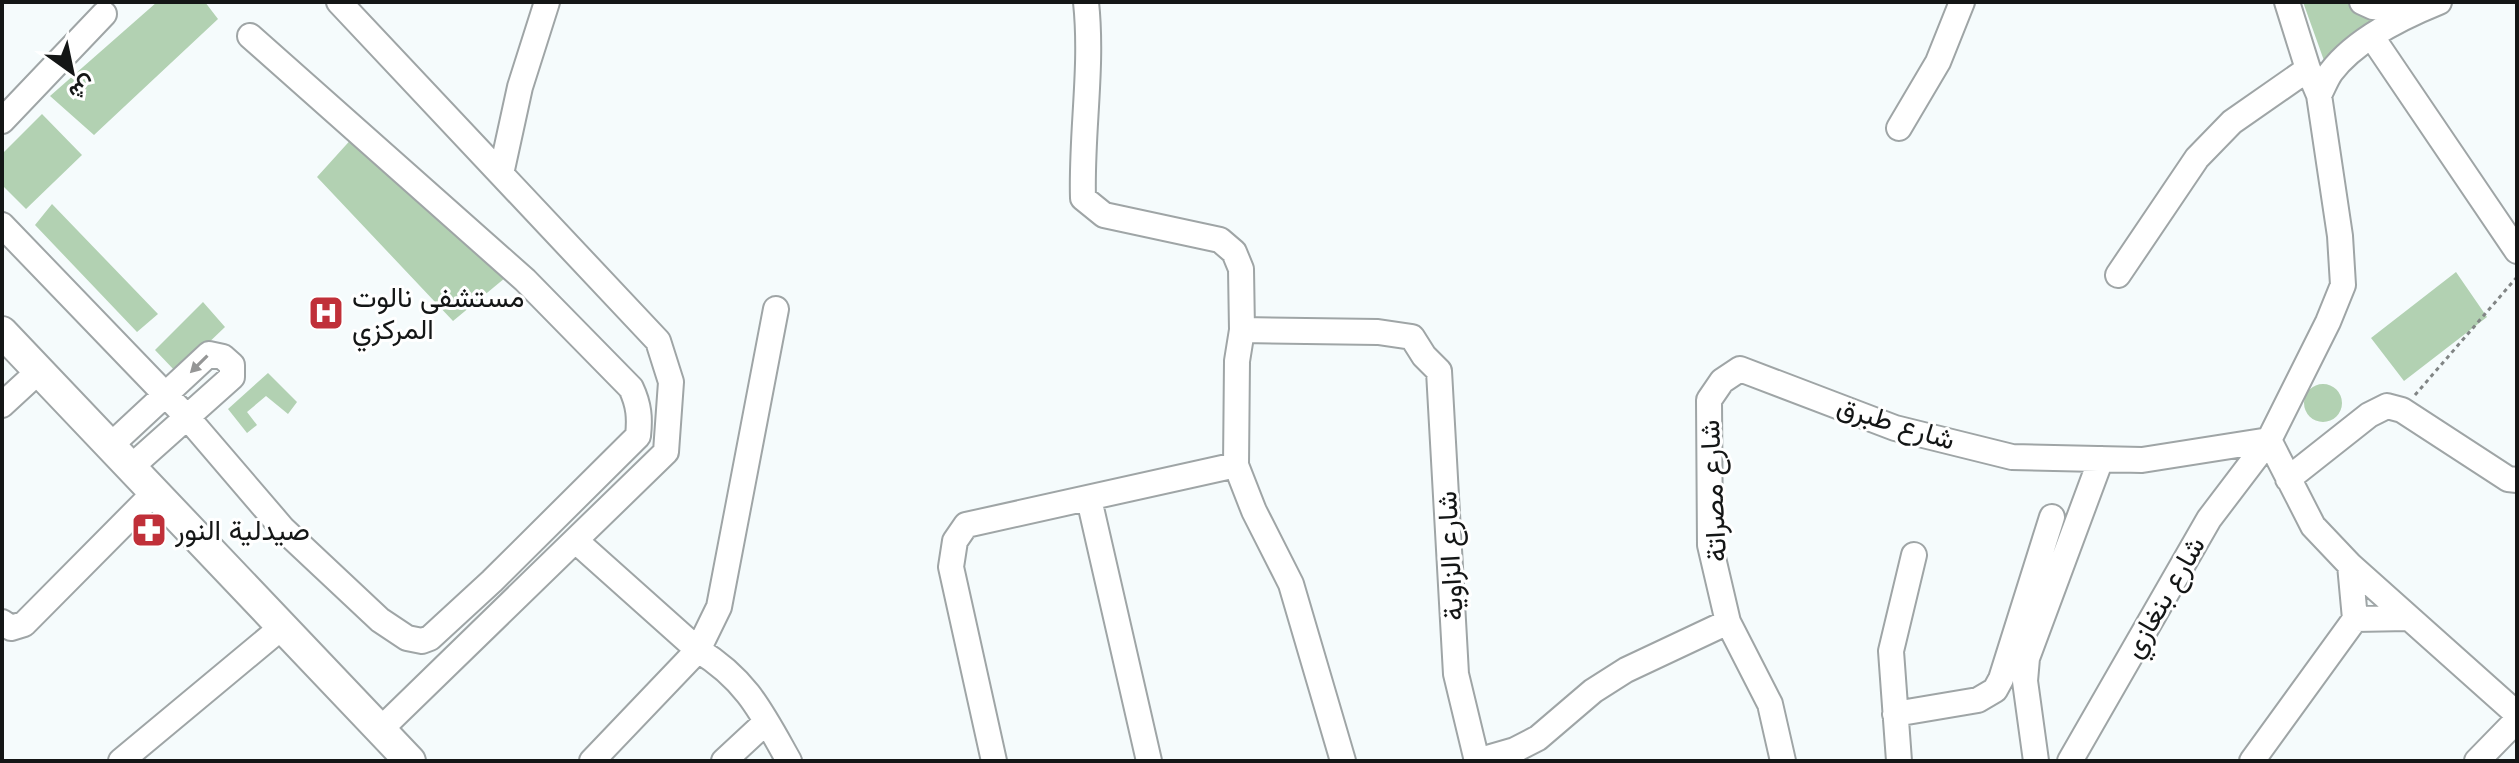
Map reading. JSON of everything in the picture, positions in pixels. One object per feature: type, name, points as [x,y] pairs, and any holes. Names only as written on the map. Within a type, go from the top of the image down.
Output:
[{"type":"main road","points":[[2,332],[410,761]]},
{"type":"street","points":[[339,2],[658,341],[671,382],[666,452],[381,729]]},
{"type":"street","points":[[501,174],[520,87],[547,2]]},
{"type":"street","points":[[1086,2],[1090,40],[1083,198],[1104,215],[1220,240],[1234,252],[1241,269],[1242,330],[1237,361],[1236,465],[1254,511],[1291,584],[1343,761]]},
{"type":"street","points":[[1899,128],[1938,62],[1962,2]]},
{"type":"street","name":"شارع بنغازي","points":[[2070,761],[2209,519],[2269,440],[2328,322],[2343,285],[2340,236],[2319,95],[2287,2]]},
{"type":"street","points":[[2362,2],[2373,7],[2428,6]]},
{"type":"street","points":[[2319,95],[2331,73],[2352,51],[2428,6]]},
{"type":"street","points":[[2,121],[104,14]]},
{"type":"street","points":[[2,225],[167,395],[283,529],[380,620],[407,638],[422,641],[434,634],[638,436],[638,403],[631,388],[525,280],[250,36]]},
{"type":"street","points":[[2372,37],[2509,222],[2517,251]]},
{"type":"street","points":[[2118,275],[2197,158],[2232,122],[2308,69]]},
{"type":"street","points":[[592,761],[698,650],[719,607],[776,309]]},
{"type":"street","name":"شارع الزاوية","points":[[1242,330],[1378,332],[1412,337],[1424,356],[1439,371],[1456,674],[1477,761]]},
{"type":"street","points":[[209,354],[223,357],[232,365],[232,377],[187,417],[120,457],[167,395],[209,354]]},
{"type":"street","name":"شارع طبرق","points":[[1709,400],[1722,381],[1740,369],[1895,428],[2012,457],[2101,459]]},
{"type":"street","points":[[2,405],[40,370]]},
{"type":"street","name":"شارع مصراتة","points":[[1709,400],[1710,545],[1728,622],[1770,704],[1783,761]]},
{"type":"street","points":[[2288,479],[2369,415],[2387,406],[2402,410],[2508,479],[2517,480]]},
{"type":"street","points":[[2036,761],[2025,681],[2027,658],[2101,459],[2142,460],[2269,440],[2313,526],[2350,565],[2517,717],[2477,761]]},
{"type":"street","points":[[994,761],[951,567],[955,541],[966,525],[1236,465]]},
{"type":"street","points":[[2,622],[11,628],[24,624],[154,493]]},
{"type":"street","points":[[1089,499],[1149,761]]},
{"type":"street","points":[[1895,714],[1978,700],[1995,690],[2052,517]]},
{"type":"street","points":[[576,541],[698,650],[720,664],[754,699],[789,761]]},
{"type":"street","points":[[1899,761],[1891,651],[1914,555]]},
{"type":"street","points":[[2255,759],[2355,619],[2350,565]]},
{"type":"street","points":[[2355,619],[2408,618]]},
{"type":"street","points":[[1477,761],[1515,750],[1538,738],[1593,691],[1626,670],[1728,622]]},
{"type":"street","points":[[121,761],[282,627]]},
{"type":"street","points":[[724,761],[766,722]]},
{"type":"path","points":[[2402,410],[2517,277]]},
{"type":"green space","points":[[157,2],[205,2],[218,19],[94,135],[50,96]]},
{"type":"green space","points":[[2303,2],[2350,2],[2385,18],[2327,69]]},
{"type":"green space","points":[[42,114],[82,155],[26,209],[2,185],[2,154]]},
{"type":"green space","points":[[355,135],[505,278],[453,321],[317,177]]},
{"type":"green space","points":[[52,204],[158,314],[137,332],[35,225]]},
{"type":"green space","points":[[2456,272],[2487,317],[2404,381],[2371,338]]},
{"type":"green space","points":[[203,302],[225,327],[177,373],[155,350]]},
{"type":"green space","points":[[268,373],[297,402],[288,414],[266,396],[247,412],[257,425],[247,433],[228,409]]},
{"type":"green space","points":[[2323,384],[2336,390],[2342,403],[2336,416],[2323,422],[2310,416],[2304,403],[2310,390]]},
{"type":"place","name":"مستشفى نالوت المركزي","points":[[326,313]]},
{"type":"place","name":"صيدلية النور","points":[[149,530]]}]
